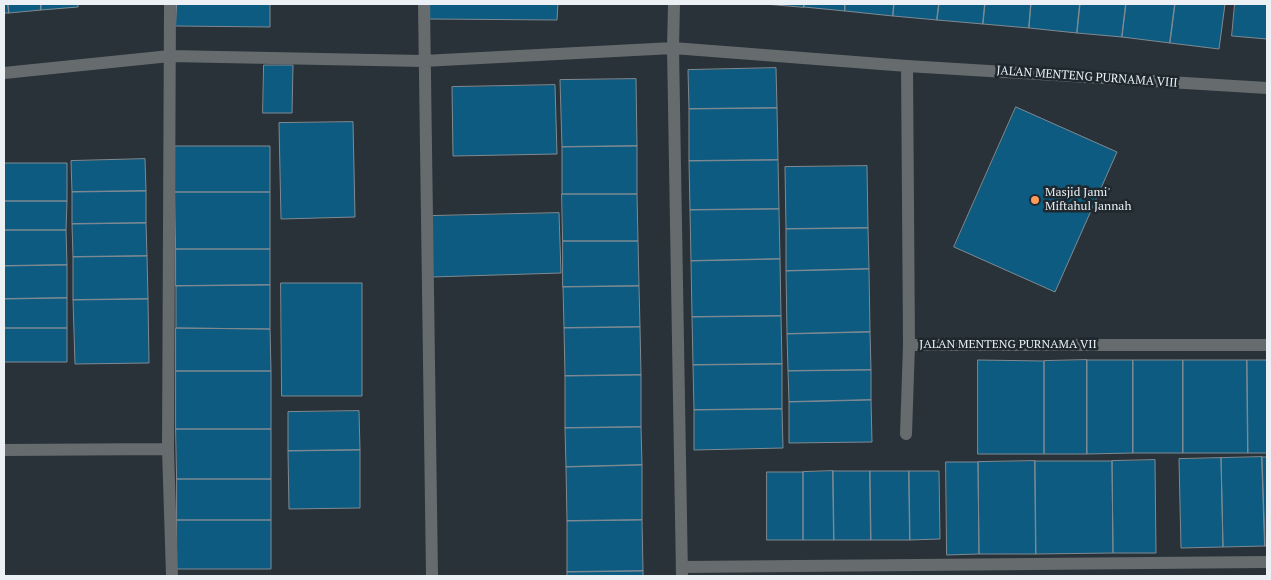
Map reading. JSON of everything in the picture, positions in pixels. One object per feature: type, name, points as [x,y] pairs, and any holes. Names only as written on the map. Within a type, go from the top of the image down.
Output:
[{"type":"street","points":[[170,4],[168,449],[172,576]]},
{"type":"street","points":[[424,4],[423,61],[432,576]]},
{"type":"street","points":[[674,4],[673,48],[682,571],[1267,562]]},
{"type":"street","name":"JALAN MENTENG PURNAMA VIII","points":[[4,73],[170,56],[423,61],[673,48],[906,66],[1267,88]]},
{"type":"street","name":"JALAN MENTENG PURNAMA VII","points":[[906,66],[909,345],[1267,345]]},
{"type":"street","points":[[906,434],[909,345]]},
{"type":"street","points":[[4,450],[168,449]]},
{"type":"building","points":[[4,4],[8,4],[9,13],[4,13]]},
{"type":"building","points":[[8,4],[41,4],[41,10],[9,13]]},
{"type":"building","points":[[41,4],[78,4],[78,7],[41,10]]},
{"type":"building","points":[[177,4],[270,4],[270,27],[176,26]]},
{"type":"building","points":[[430,4],[558,4],[557,20],[430,19]]},
{"type":"building","points":[[765,4],[804,4],[804,7]]},
{"type":"building","points":[[804,4],[845,4],[845,11],[804,7]]},
{"type":"building","points":[[845,4],[894,4],[893,16],[845,11]]},
{"type":"building","points":[[894,4],[939,4],[937,20],[893,16]]},
{"type":"building","points":[[939,4],[985,4],[983,24],[937,20]]},
{"type":"building","points":[[985,4],[1031,4],[1029,28],[983,24]]},
{"type":"building","points":[[1031,4],[1080,4],[1077,33],[1029,28]]},
{"type":"building","points":[[1080,4],[1126,4],[1122,37],[1077,33]]},
{"type":"building","points":[[1126,4],[1175,4],[1170,43],[1122,37]]},
{"type":"building","points":[[1175,4],[1225,4],[1219,49],[1170,43]]},
{"type":"building","points":[[1235,4],[1267,4],[1267,39],[1232,36]]},
{"type":"building","points":[[264,65],[293,65],[292,113],[263,113]]},
{"type":"building","points":[[776,68],[777,108],[689,109],[688,70]]},
{"type":"building","points":[[636,79],[637,146],[562,147],[560,80]]},
{"type":"building","points":[[555,85],[557,154],[453,156],[452,87]]},
{"type":"building","name":"Masjid Jami' Miftahul Jannah","points":[[1016,107],[1117,152],[1055,292],[954,247]]},
{"type":"building","points":[[777,108],[778,160],[689,161],[689,109]]},
{"type":"building","points":[[353,122],[355,217],[281,219],[279,123]]},
{"type":"building","points":[[175,146],[270,146],[270,192],[175,192]]},
{"type":"building","points":[[637,146],[637,194],[562,194],[562,147]]},
{"type":"building","points":[[145,159],[146,191],[72,192],[71,161]]},
{"type":"building","points":[[778,160],[779,209],[690,210],[689,161]]},
{"type":"building","points":[[4,163],[67,163],[67,201],[4,201]]},
{"type":"building","points":[[867,166],[868,228],[786,229],[785,167]]},
{"type":"building","points":[[146,191],[146,223],[72,224],[72,192]]},
{"type":"building","points":[[175,192],[270,192],[270,249],[176,249]]},
{"type":"building","points":[[562,194],[637,194],[638,241],[563,241]]},
{"type":"building","points":[[4,201],[67,201],[66,230],[4,230]]},
{"type":"building","points":[[779,209],[780,259],[691,261],[690,210]]},
{"type":"building","points":[[559,213],[561,273],[432,277],[430,216]]},
{"type":"building","points":[[146,223],[147,256],[73,257],[72,224]]},
{"type":"building","points":[[868,228],[869,269],[786,271],[786,229]]},
{"type":"building","points":[[4,230],[66,230],[67,265],[4,266]]},
{"type":"building","points":[[563,241],[638,241],[639,286],[563,287]]},
{"type":"building","points":[[176,249],[270,249],[270,285],[176,286]]},
{"type":"building","points":[[147,256],[148,299],[73,300],[73,257]]},
{"type":"building","points":[[780,259],[781,316],[692,317],[691,261]]},
{"type":"building","points":[[67,265],[67,298],[4,299],[4,266]]},
{"type":"building","points":[[869,269],[870,332],[787,334],[786,271]]},
{"type":"building","points":[[281,283],[362,283],[362,396],[282,396]]},
{"type":"building","points":[[270,285],[270,329],[176,328],[176,286]]},
{"type":"building","points":[[639,286],[640,327],[564,328],[563,287]]},
{"type":"building","points":[[67,298],[67,328],[4,328],[4,299]]},
{"type":"building","points":[[148,299],[149,363],[75,364],[73,300]]},
{"type":"building","points":[[781,316],[782,364],[693,365],[692,317]]},
{"type":"building","points":[[640,327],[641,375],[565,376],[564,328]]},
{"type":"building","points":[[4,328],[67,328],[67,362],[4,362]]},
{"type":"building","points":[[176,328],[270,329],[271,371],[176,371]]},
{"type":"building","points":[[870,332],[871,370],[788,371],[787,334]]},
{"type":"building","points":[[978,360],[1044,361],[1044,454],[978,454]]},
{"type":"building","points":[[1087,360],[1133,360],[1133,453],[1087,454]]},
{"type":"building","points":[[1087,360],[1087,454],[1044,454],[1044,361]]},
{"type":"building","points":[[1133,360],[1183,360],[1183,453],[1133,453]]},
{"type":"building","points":[[1183,360],[1247,360],[1248,453],[1183,453]]},
{"type":"building","points":[[1247,360],[1267,360],[1267,453],[1248,453]]},
{"type":"building","points":[[782,364],[782,409],[694,410],[693,365]]},
{"type":"building","points":[[871,370],[871,400],[789,402],[788,371]]},
{"type":"building","points":[[176,371],[271,371],[271,429],[176,429]]},
{"type":"building","points":[[641,375],[641,427],[565,428],[565,376]]},
{"type":"building","points":[[871,400],[872,442],[789,443],[789,402]]},
{"type":"building","points":[[782,409],[783,448],[694,450],[694,410]]},
{"type":"building","points":[[359,411],[360,450],[288,451],[288,412]]},
{"type":"building","points":[[641,427],[642,465],[566,467],[565,428]]},
{"type":"building","points":[[176,429],[271,429],[271,479],[177,479]]},
{"type":"building","points":[[360,450],[360,508],[289,509],[288,451]]},
{"type":"building","points":[[1262,457],[1267,457],[1267,546],[1265,546]]},
{"type":"building","points":[[1262,457],[1265,546],[1223,547],[1221,458]]},
{"type":"building","points":[[1221,458],[1223,547],[1181,548],[1179,459]]},
{"type":"building","points":[[1155,460],[1156,553],[1113,553],[1112,461]]},
{"type":"building","points":[[1035,461],[1112,461],[1113,553],[1036,554]]},
{"type":"building","points":[[1035,461],[1036,554],[979,554],[978,462]]},
{"type":"building","points":[[946,462],[978,462],[979,554],[947,555]]},
{"type":"building","points":[[642,465],[642,520],[567,521],[566,467]]},
{"type":"building","points":[[833,471],[870,471],[871,540],[834,540]]},
{"type":"building","points":[[833,471],[834,540],[803,540],[803,472]]},
{"type":"building","points":[[870,471],[909,471],[910,540],[871,540]]},
{"type":"building","points":[[909,471],[939,471],[940,539],[910,540]]},
{"type":"building","points":[[767,472],[803,472],[803,540],[767,540]]},
{"type":"building","points":[[177,479],[271,479],[271,520],[177,520]]},
{"type":"building","points":[[177,520],[271,520],[271,569],[177,569]]},
{"type":"building","points":[[642,520],[643,571],[567,572],[567,521]]},
{"type":"building","points":[[643,571],[643,576],[567,576],[567,572]]},
{"type":"place","name":"Masjid Jami' Miftahul Jannah","points":[[1035,200]]}]
